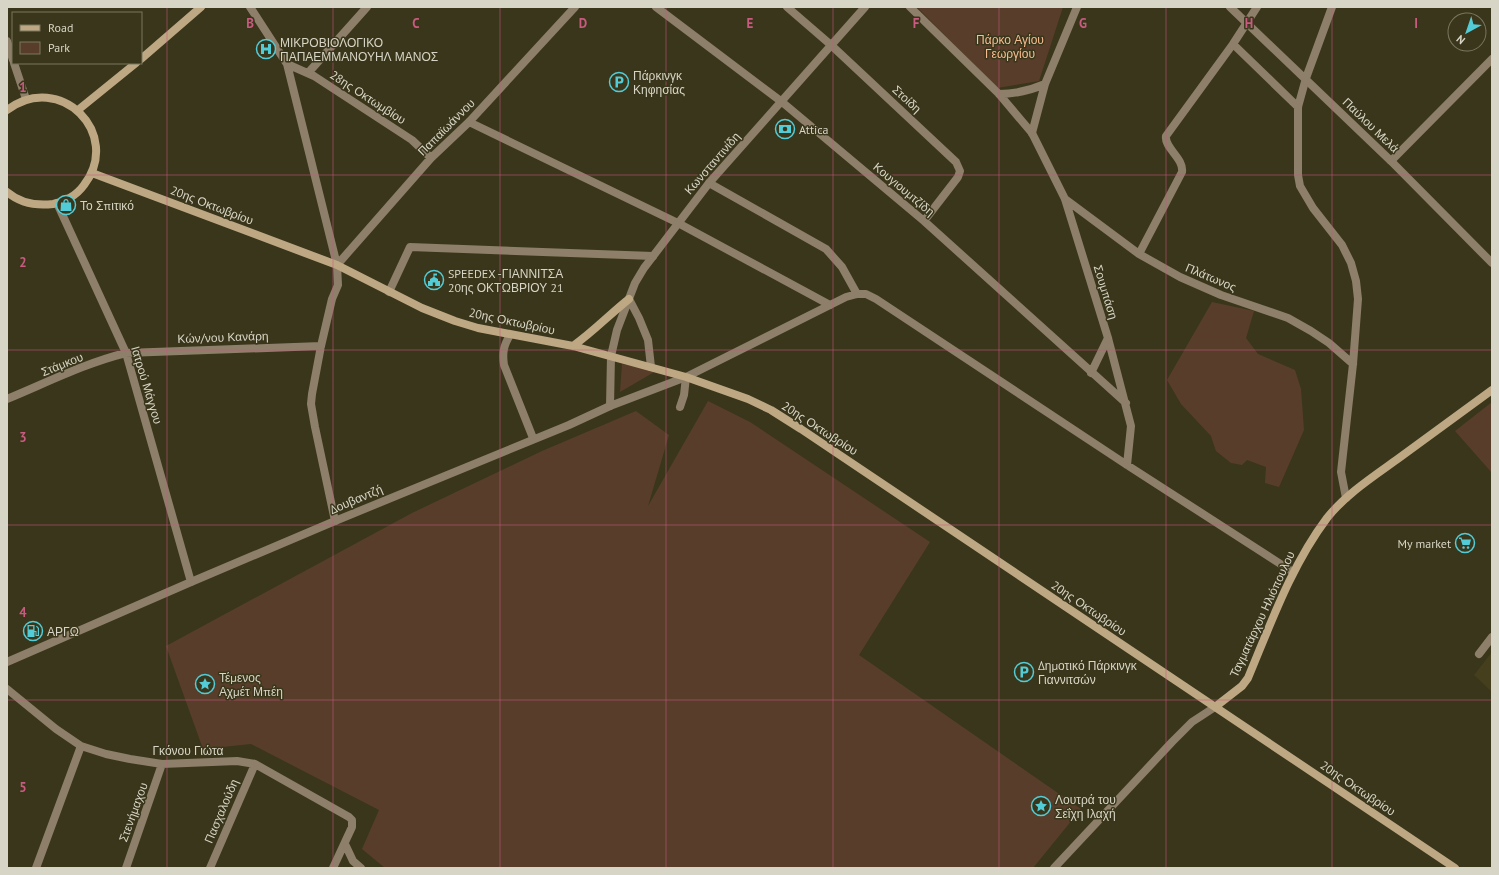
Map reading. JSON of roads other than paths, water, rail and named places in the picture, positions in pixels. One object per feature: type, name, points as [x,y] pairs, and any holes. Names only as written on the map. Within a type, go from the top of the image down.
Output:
[{"type":"main road","points":[[142,57],[201,7]]},
{"type":"main road","points":[[78,110],[135,64]]},
{"type":"main road","points":[[7,110],[16,103],[26,99],[40,97],[53,98],[66,103],[78,110],[87,121],[93,133],[96,146],[96,160],[92,173],[78,191],[66,200],[45,205],[33,204],[9,196]]},
{"type":"main road","name":"20ης Οκτωβρίου","points":[[92,173],[337,265],[422,308],[455,321],[510,335],[573,346],[651,367],[686,377],[748,399],[771,410],[1455,868]]},
{"type":"main road","points":[[573,346],[592,333],[615,310],[629,299]]},
{"type":"main road","name":"Ταγματάρχου Ηλιόπουλου","points":[[1215,707],[1242,686],[1248,678],[1293,572],[1324,522],[1346,498],[1372,477],[1492,390]]},
{"type":"street","points":[[250,7],[287,64],[337,265],[338,285],[332,299],[321,346],[311,404],[314,427],[335,521]]},
{"type":"street","points":[[308,73],[367,7]]},
{"type":"street","name":"Παπαϊωάννου","points":[[337,265],[431,158],[469,122],[575,7]]},
{"type":"street","name":"Κουγιουμτζίδη","points":[[656,7],[782,102],[924,221],[1126,403]]},
{"type":"street","name":"Στοίδη","points":[[787,7],[831,45],[956,162],[960,171],[958,177],[924,221]]},
{"type":"street","name":"Κωνσταντινίδη","points":[[610,406],[611,356],[617,330],[635,283],[653,256],[709,183],[865,7]]},
{"type":"street","name":"Σουμπάση","points":[[910,7],[999,94],[1032,133],[1065,199],[1108,338],[1126,403],[1131,426],[1127,465]]},
{"type":"street","points":[[1032,133],[1045,84],[1077,7]]},
{"type":"street","name":"Παύλου Μελά","points":[[1230,7],[1392,161],[1492,264]]},
{"type":"street","points":[[1139,254],[1182,172],[1182,165],[1167,143],[1166,136],[1258,7]]},
{"type":"street","points":[[1332,7],[1306,78],[1298,107],[1298,174],[1300,186],[1313,208],[1342,245],[1351,263],[1356,281],[1358,299],[1353,364],[1341,472],[1346,498]]},
{"type":"street","points":[[7,41],[12,57]]},
{"type":"street","points":[[1233,44],[1298,107]]},
{"type":"street","points":[[1392,161],[1492,58]]},
{"type":"street","points":[[14,64],[26,99]]},
{"type":"street","name":"28ης Οκτωμβίου","points":[[287,64],[308,73],[412,140],[431,158]]},
{"type":"street","points":[[999,94],[1022,93],[1045,84]]},
{"type":"street","points":[[469,122],[678,223],[830,305]]},
{"type":"street","points":[[709,183],[826,249],[842,267],[857,294],[866,294],[876,299],[1127,465],[1293,572]]},
{"type":"street","name":"Πλάτωνος","points":[[1065,199],[1139,254],[1180,277],[1221,295],[1288,318],[1317,335],[1353,364]]},
{"type":"street","name":"Ιατρού Μάγγου","points":[[57,203],[126,353],[191,582]]},
{"type":"street","points":[[389,292],[410,247],[653,256]]},
{"type":"street","name":"Δουβαντζή","points":[[7,662],[36,648],[335,521],[533,438],[569,425],[610,406],[686,377],[830,305],[857,294]]},
{"type":"street","points":[[629,299],[646,335],[651,367]]},
{"type":"street","points":[[510,335],[504,346],[502,356],[504,365],[533,438]]},
{"type":"street","points":[[1091,373],[1108,338]]},
{"type":"street","name":"Κών/νου Κανάρη","points":[[126,353],[321,346]]},
{"type":"street","name":"Στάμκου","points":[[7,399],[113,356],[126,353]]},
{"type":"street","points":[[680,407],[684,395],[686,377]]},
{"type":"street","points":[[1478,654],[1492,637]]},
{"type":"street","name":"Γκόνου Γιώτα","points":[[7,689],[60,732],[80,746],[118,757],[162,764],[237,761],[255,764],[346,814],[352,820],[352,827],[344,844]]},
{"type":"street","points":[[1054,868],[1172,742],[1192,722],[1215,707]]},
{"type":"street","points":[[36,868],[80,746]]},
{"type":"street","name":"Στενήμαχου","points":[[126,868],[162,764]]},
{"type":"street","name":"Πασχαλούδη","points":[[210,868],[255,764]]},
{"type":"street","points":[[333,868],[344,844]]},
{"type":"street","points":[[344,844],[353,861],[360,868]]},
{"type":"place","name":"ΜΙΚΡΟΒΙΟΛΟΓΙΚΟ ΠΑΠΑΕΜΜΑΝΟΥΗΛ ΜΑΝΟΣ","points":[[266,49]]},
{"type":"place","name":"Πάρκινγκ Κηφησίας","points":[[619,82]]},
{"type":"place","name":"Attica","points":[[785,129]]},
{"type":"place","name":"Το Σπιτικό","points":[[66,205]]},
{"type":"place","name":"SPEEDEX -ΓΙΑΝΝΙΤΣΑ 20ης ΟΚΤΩΒΡΙΟΥ 21","points":[[434,280]]},
{"type":"place","name":"My market","points":[[1465,543]]},
{"type":"place","name":"ΑΡΓΩ","points":[[33,631]]},
{"type":"place","name":"Δημοτικό Πάρκινγκ Γιαννιτσών","points":[[1024,672]]},
{"type":"place","name":"Τέμενος Αχμέτ Μπέη","points":[[205,684]]},
{"type":"place","name":"Λουτρά του Σεΐχη Ιλαχή","points":[[1041,806]]},
{"type":"park label","name":"Πάρκο Αγίου Γεωργίου","points":[[1010,46]]}]
